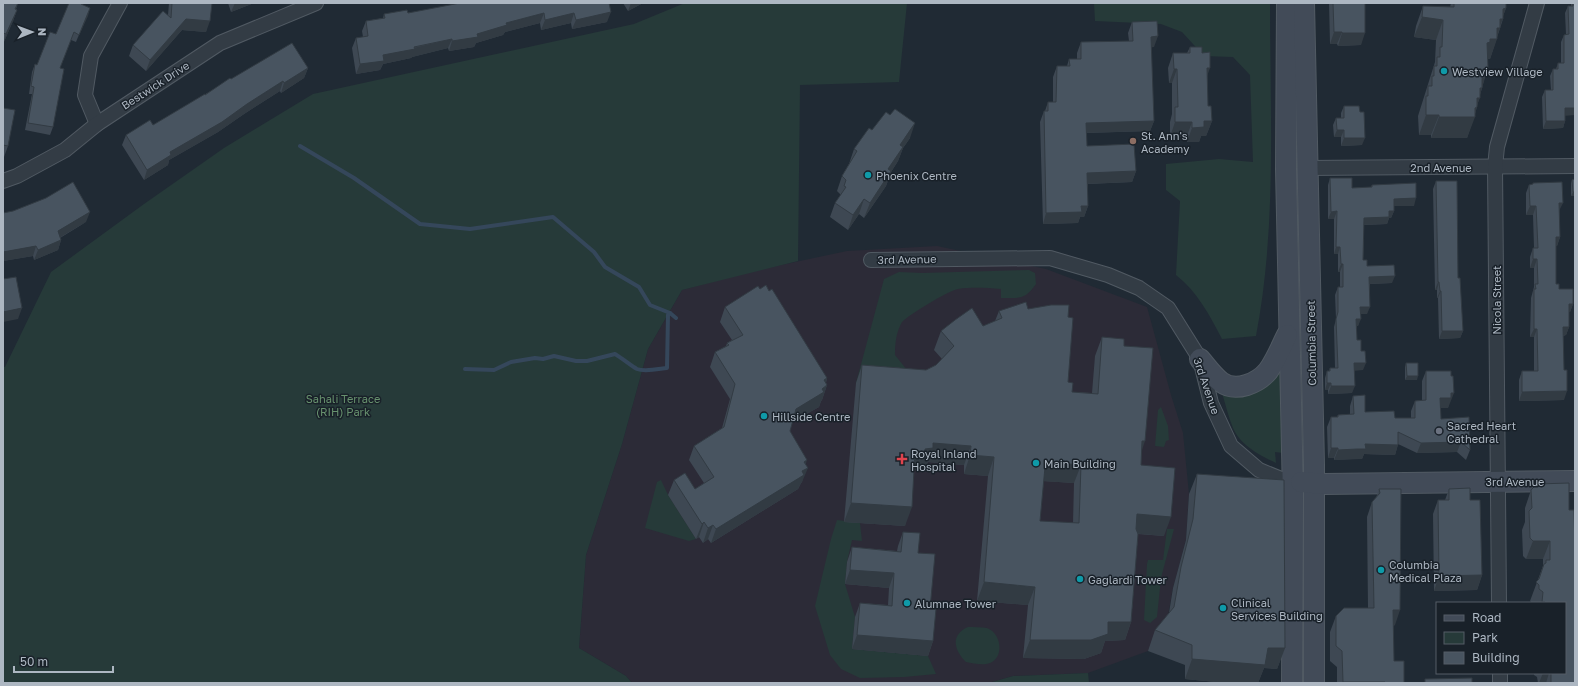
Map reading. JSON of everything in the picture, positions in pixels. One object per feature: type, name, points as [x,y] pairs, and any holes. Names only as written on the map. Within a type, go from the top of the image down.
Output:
[{"type":"main road","name":"Columbia Street","points":[[1287,3],[1286,161],[1292,481],[1292,683]]},
{"type":"main road","name":"Columbia Street","points":[[1304,3],[1306,168],[1314,483],[1314,683]]},
{"type":"main road","points":[[1200,359],[1221,383],[1233,386],[1244,386],[1267,372],[1276,358],[1289,330]]},
{"type":"main road","name":"3rd Avenue","points":[[1292,481],[1325,484],[1575,481]]},
{"type":"street","points":[[97,124],[85,95],[91,56],[120,3]]},
{"type":"street","name":"Bestwick Drive","points":[[3,181],[17,176],[65,150],[97,124],[220,43],[316,3]]},
{"type":"street","name":"Nicola Street","points":[[1499,602],[1495,167],[1497,147],[1537,3]]},
{"type":"street","name":"2nd Avenue","points":[[1306,168],[1575,166]]},
{"type":"street","name":"3rd Avenue","points":[[871,260],[1050,258],[1108,275],[1139,288],[1168,308],[1200,359],[1211,403],[1231,446],[1259,470],[1281,479],[1292,481]]},
{"type":"shaded area","name":"Royal Inland Hospital","points":[[937,246],[1046,269],[1147,307],[1183,433],[1189,494],[1186,540],[1173,588],[1166,627],[1148,651],[1088,673],[1013,676],[989,683],[632,683],[626,676],[579,648],[586,555],[622,444],[648,349],[682,290],[748,272],[847,251]]},
{"type":"green space","name":"Sahali Terrace (RIH) Park","points":[[685,3],[907,3],[899,82],[800,85],[798,261],[682,290],[648,349],[622,444],[586,555],[579,648],[626,676],[632,683],[3,683],[3,367],[5,367],[51,272],[224,148],[313,94],[634,24]]},
{"type":"green space","points":[[1094,3],[1270,3],[1270,212],[1263,295],[1256,336],[1222,339],[1197,296],[1184,281],[1176,275],[1180,201],[1166,190],[1166,164],[1219,159],[1253,162],[1250,75],[1233,57],[1204,56],[1182,32],[1161,24],[1095,21]]},
{"type":"green space","points":[[1029,270],[1035,273],[1036,284],[1028,293],[1021,297],[1001,298],[1001,289],[958,289],[953,290],[920,309],[902,322],[897,334],[895,355],[911,375],[856,383],[884,279],[899,272],[922,273]]},
{"type":"green space","points":[[1282,366],[1283,453],[1275,452],[1276,463],[1246,445],[1236,434],[1221,390]]},
{"type":"green space","points":[[1161,407],[1168,426],[1169,440],[1166,441],[1164,447],[1155,446],[1158,410]]},
{"type":"green space","points":[[661,480],[668,495],[696,539],[689,541],[645,528],[657,482]]},
{"type":"green space","points":[[837,520],[860,523],[862,541],[852,540],[847,562],[845,584],[855,617],[852,649],[928,656],[936,674],[904,677],[860,678],[841,669],[830,655],[815,606]]},
{"type":"green space","points":[[1167,529],[1174,529],[1161,578],[1157,617],[1150,623],[1144,620],[1147,564],[1148,560],[1163,560]]},
{"type":"green space","points":[[968,627],[987,628],[992,631],[998,640],[999,645],[998,656],[995,660],[987,664],[966,662],[959,653],[956,638],[962,630]]},
{"type":"green space","points":[[1088,673],[1089,683],[989,683],[1013,676]]},
{"type":"building","points":[[3,3],[18,3],[15,9],[17,10],[6,34],[3,33]]},
{"type":"building","points":[[69,3],[81,3],[90,8],[79,35],[74,32],[60,68],[64,69],[53,127],[28,123],[34,87],[31,86],[35,64],[37,65],[50,32],[56,34]]},
{"type":"building","points":[[172,3],[212,3],[210,21],[186,19],[150,60],[133,45],[163,11],[171,18]]},
{"type":"building","points":[[460,3],[609,3],[611,12],[576,20],[574,13],[545,20],[544,13],[506,23],[507,25],[477,34],[478,37],[452,41],[452,39],[414,47],[415,49],[383,55],[384,61],[360,64],[356,38],[368,36],[366,21],[385,18],[384,14],[407,10],[408,13]]},
{"type":"building","points":[[1333,3],[1365,3],[1365,33],[1334,32]]},
{"type":"building","points":[[1454,3],[1506,3],[1506,8],[1503,9],[1503,19],[1500,19],[1500,28],[1497,28],[1497,39],[1490,39],[1490,42],[1487,43],[1488,68],[1485,68],[1485,78],[1482,78],[1482,88],[1480,88],[1480,98],[1477,98],[1475,117],[1439,117],[1439,115],[1426,115],[1426,96],[1428,96],[1428,86],[1432,86],[1434,66],[1437,66],[1437,57],[1440,57],[1440,47],[1442,47],[1443,20],[1422,17],[1423,6],[1454,7]]},
{"type":"building","points":[[1573,3],[1575,3],[1575,108],[1565,108],[1565,121],[1546,121],[1545,90],[1553,90],[1553,69],[1558,69],[1558,63],[1564,63],[1564,35],[1569,34],[1568,6],[1573,6]]},
{"type":"building","points":[[1157,21],[1158,36],[1151,37],[1154,121],[1086,123],[1087,146],[1134,144],[1136,171],[1087,173],[1088,206],[1081,206],[1082,212],[1046,213],[1044,111],[1048,111],[1048,102],[1056,102],[1057,66],[1070,66],[1069,59],[1081,59],[1081,42],[1133,41],[1132,22]]},
{"type":"building","points":[[292,43],[308,68],[284,83],[283,81],[222,122],[170,152],[171,155],[147,170],[126,135],[150,120],[153,125],[205,95],[230,78],[231,79]]},
{"type":"building","points":[[1190,47],[1202,47],[1202,53],[1210,52],[1210,68],[1207,68],[1208,106],[1211,106],[1212,121],[1204,121],[1204,127],[1192,128],[1192,122],[1175,122],[1175,107],[1178,107],[1177,69],[1174,69],[1173,53],[1190,53]]},
{"type":"building","points":[[1344,106],[1359,106],[1360,112],[1364,112],[1365,138],[1344,138],[1344,130],[1337,130],[1336,118],[1344,118]]},
{"type":"building","points":[[3,108],[15,110],[8,146],[3,145]]},
{"type":"building","name":"Phoenix Centre","points":[[895,109],[915,123],[900,145],[903,147],[888,169],[891,171],[870,203],[864,199],[853,215],[835,203],[846,187],[844,186],[846,180],[842,176],[857,151],[854,149],[869,128],[872,130],[886,112],[890,115]]},
{"type":"building","points":[[1330,178],[1352,178],[1352,188],[1372,187],[1372,185],[1416,183],[1416,198],[1394,199],[1394,211],[1389,211],[1389,217],[1364,218],[1363,260],[1367,260],[1367,266],[1394,265],[1395,276],[1369,277],[1370,307],[1360,307],[1361,319],[1356,319],[1357,340],[1361,340],[1361,351],[1365,351],[1366,363],[1354,363],[1355,386],[1331,386],[1331,383],[1327,383],[1327,371],[1330,371],[1330,368],[1338,368],[1336,319],[1338,312],[1338,287],[1343,287],[1343,264],[1341,264],[1340,247],[1336,247],[1337,211],[1331,212]]},
{"type":"building","points":[[1575,179],[1575,192],[1573,192],[1572,180]]},
{"type":"building","points":[[1436,181],[1457,181],[1458,278],[1460,278],[1463,331],[1442,331],[1441,291],[1438,282]]},
{"type":"building","points":[[73,182],[90,212],[58,231],[61,240],[38,250],[36,246],[3,252],[3,213],[13,211],[46,198]]},
{"type":"building","points":[[1562,182],[1563,203],[1559,203],[1560,237],[1556,237],[1556,284],[1559,284],[1559,289],[1573,289],[1573,304],[1569,304],[1569,327],[1563,327],[1564,370],[1567,370],[1567,391],[1522,392],[1522,371],[1538,371],[1537,329],[1534,329],[1534,289],[1536,289],[1535,284],[1538,284],[1537,259],[1533,259],[1533,248],[1538,248],[1536,206],[1530,206],[1529,185],[1533,183]]},
{"type":"building","points":[[16,277],[22,308],[3,312],[3,279]]},
{"type":"building","name":"Hillside Centre","points":[[766,285],[769,291],[772,289],[827,378],[824,380],[827,385],[822,389],[824,392],[796,409],[790,431],[807,460],[804,462],[808,468],[802,471],[804,475],[716,529],[713,525],[708,528],[704,522],[702,524],[674,480],[685,473],[695,489],[714,477],[694,446],[724,427],[735,384],[715,352],[729,345],[727,343],[743,335],[725,307],[758,286],[760,289]]},
{"type":"building","points":[[1026,302],[1028,309],[1051,305],[1069,305],[1068,317],[1073,318],[1068,382],[1073,383],[1072,392],[1098,394],[1102,337],[1124,339],[1124,346],[1153,348],[1145,441],[1142,441],[1141,465],[1175,468],[1171,517],[1137,514],[1136,529],[1138,534],[1131,622],[1108,622],[1108,634],[1091,640],[1030,640],[1035,587],[984,582],[994,457],[970,455],[971,446],[933,443],[933,448],[925,449],[925,451],[915,451],[912,507],[851,503],[862,365],[926,370],[936,365],[954,346],[941,331],[972,308],[983,326],[1002,318],[999,311]],"holes":[[[1047,462],[1081,465],[1079,523],[1040,521],[1045,467],[1047,467]]]},
{"type":"building","points":[[1406,363],[1418,363],[1418,376],[1407,376]]},
{"type":"building","points":[[1426,371],[1451,371],[1451,376],[1453,376],[1454,393],[1451,393],[1451,398],[1440,398],[1441,419],[1469,417],[1470,450],[1461,442],[1421,443],[1398,432],[1398,445],[1365,444],[1366,449],[1338,450],[1338,448],[1331,448],[1331,417],[1354,414],[1353,396],[1365,395],[1365,412],[1394,411],[1395,418],[1415,418],[1415,401],[1426,400]]},
{"type":"building","name":"Clinical Services Building","points":[[1197,474],[1284,480],[1285,648],[1268,648],[1265,665],[1192,659],[1192,645],[1155,630],[1174,607],[1181,567],[1193,519]]},
{"type":"building","points":[[1569,483],[1569,510],[1574,510],[1575,683],[1551,683],[1551,674],[1566,674],[1566,602],[1542,602],[1543,592],[1539,589],[1539,585],[1536,582],[1539,579],[1546,560],[1550,560],[1550,541],[1533,541],[1530,538],[1529,511],[1532,508],[1531,490],[1537,484]]},
{"type":"building","points":[[1470,488],[1470,500],[1480,500],[1482,575],[1439,576],[1438,500],[1449,500],[1449,489]]},
{"type":"building","name":"Columbia Medical Plaza","points":[[1379,489],[1401,489],[1400,610],[1393,610],[1394,661],[1404,661],[1404,683],[1343,682],[1342,651],[1336,646],[1336,616],[1344,608],[1374,608],[1372,502],[1380,493]]},
{"type":"building","name":"Alumnae Tower","points":[[903,532],[920,533],[918,553],[935,554],[930,609],[936,609],[933,641],[857,635],[860,603],[892,606],[894,573],[850,570],[852,547],[901,552]]},
{"type":"building","points":[[1472,678],[1472,683],[1425,683],[1425,679]]},
{"type":"waterway","points":[[300,146],[354,178],[420,224],[470,229],[553,217],[594,252],[605,267],[639,287],[650,305],[670,313],[676,318]]},
{"type":"waterway","points":[[465,369],[494,370],[511,362],[535,358],[543,359],[554,356],[576,361],[587,361],[615,354],[640,370],[667,368],[668,315],[670,313]]},
{"type":"place","name":"Westview Village","points":[[1444,71]]},
{"type":"place","name":"St. Ann's Academy","points":[[1133,141]]},
{"type":"place","name":"Phoenix Centre","points":[[868,175]]},
{"type":"place","name":"Hillside Centre","points":[[764,416]]},
{"type":"place","name":"Sacred Heart Cathedral","points":[[1439,431]]},
{"type":"place","name":"Royal Inland Hospital","points":[[902,459]]},
{"type":"place","name":"Main Building","points":[[1036,463]]},
{"type":"place","name":"Columbia Medical Plaza","points":[[1381,570]]},
{"type":"place","name":"Gaglardi Tower","points":[[1080,579]]},
{"type":"place","name":"Alumnae Tower","points":[[907,603]]},
{"type":"place","name":"Clinical Services Building","points":[[1223,608]]}]
